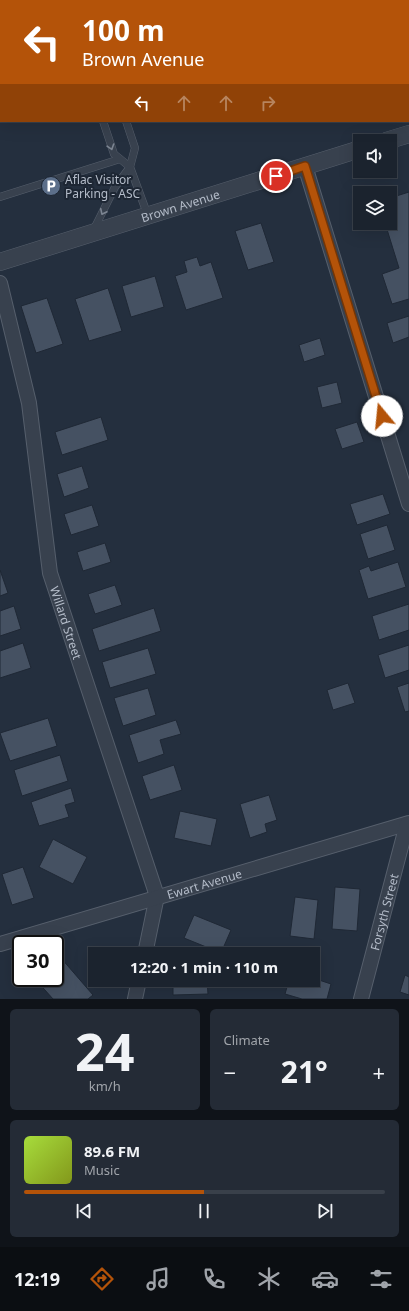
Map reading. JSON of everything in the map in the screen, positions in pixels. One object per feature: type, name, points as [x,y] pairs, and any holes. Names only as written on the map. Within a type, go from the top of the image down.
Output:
[{"type":"street","points":[[397,138],[409,134]]},
{"type":"street","name":"Brown Avenue","points":[[0,262],[353,151]]},
{"type":"street","points":[[305,166],[409,504]]},
{"type":"street","name":"Willard Street","points":[[0,283],[29,403],[50,573],[157,896]]},
{"type":"street","name":"Ewart Avenue","points":[[0,944],[157,896],[408,824]]},
{"type":"street","name":"Forsyth Street","points":[[361,999],[408,824]]},
{"type":"street","points":[[146,947],[157,896]]},
{"type":"street","points":[[134,999],[137,987]]},
{"type":"lane","points":[[103,122],[114,154],[130,167],[148,216]]},
{"type":"lane","points":[[92,233],[115,187],[130,167],[135,148],[126,122]]},
{"type":"lane","points":[[0,197],[120,159]]},
{"type":"building","points":[[409,192],[409,299],[392,304],[382,274],[399,268],[387,230],[397,230],[397,196]]},
{"type":"building","points":[[261,223],[274,262],[248,270],[235,231]]},
{"type":"building","points":[[197,257],[200,266],[211,262],[223,298],[186,310],[175,276],[187,272],[184,261]]},
{"type":"building","points":[[155,276],[164,307],[131,317],[122,286]]},
{"type":"building","points":[[108,288],[122,331],[89,341],[75,299]]},
{"type":"building","points":[[47,298],[63,344],[36,353],[21,306]]},
{"type":"building","points":[[409,316],[409,337],[393,343],[387,323]]},
{"type":"building","points":[[320,338],[325,355],[304,362],[299,345]]},
{"type":"building","points":[[337,382],[342,403],[322,408],[317,387]]},
{"type":"building","points":[[101,417],[108,440],[62,455],[55,432]]},
{"type":"building","points":[[357,422],[364,442],[342,449],[335,429]]},
{"type":"building","points":[[82,466],[89,488],[64,497],[57,474]]},
{"type":"building","points":[[383,494],[390,514],[357,525],[350,504]]},
{"type":"building","points":[[92,505],[99,526],[71,535],[64,514]]},
{"type":"building","points":[[387,525],[395,550],[368,559],[360,534]]},
{"type":"building","points":[[105,543],[111,562],[83,571],[77,552]]},
{"type":"building","points":[[398,562],[406,587],[368,599],[359,570],[369,566],[371,571]]},
{"type":"building","points":[[0,570],[8,593],[0,596]]},
{"type":"building","points":[[115,585],[122,605],[95,614],[88,594]]},
{"type":"building","points":[[409,604],[409,630],[379,640],[372,616]]},
{"type":"building","points":[[14,606],[21,629],[0,636],[0,611]]},
{"type":"building","points":[[154,608],[161,631],[99,651],[92,629]]},
{"type":"building","points":[[23,643],[31,668],[0,678],[0,651]]},
{"type":"building","points":[[409,645],[409,670],[385,678],[378,655]]},
{"type":"building","points":[[148,648],[156,674],[110,688],[102,662]]},
{"type":"building","points":[[348,683],[355,703],[333,710],[327,690]]},
{"type":"building","points":[[409,683],[409,711],[405,712],[397,687]]},
{"type":"building","points":[[148,688],[156,715],[123,726],[114,698]]},
{"type":"building","points":[[48,718],[57,746],[10,761],[0,733]]},
{"type":"building","points":[[176,720],[181,734],[160,740],[164,754],[138,763],[129,735]]},
{"type":"building","points":[[60,755],[68,781],[22,796],[14,770]]},
{"type":"building","points":[[174,765],[182,790],[150,800],[142,776]]},
{"type":"building","points":[[71,788],[75,802],[65,805],[69,817],[39,826],[31,802]]},
{"type":"building","points":[[269,795],[277,820],[265,824],[267,832],[250,838],[240,804]]},
{"type":"building","points":[[180,811],[217,819],[211,846],[174,838]]},
{"type":"building","points":[[53,839],[87,857],[73,884],[39,867]]},
{"type":"building","points":[[23,867],[34,898],[12,905],[2,874]]},
{"type":"building","points":[[335,887],[360,889],[357,931],[332,929]]},
{"type":"building","points":[[295,897],[318,900],[314,939],[290,936]]},
{"type":"building","points":[[194,915],[231,930],[224,947],[206,947],[184,938]]},
{"type":"building","points":[[64,961],[93,995],[88,999],[53,999],[42,987],[64,987]]},
{"type":"building","points":[[405,975],[409,977],[409,995],[400,992]]},
{"type":"building","points":[[320,980],[331,984],[327,999],[302,999],[285,994],[287,987],[320,987]]},
{"type":"building","points":[[173,987],[208,987],[208,994],[173,995]]},
{"type":"place","name":"Aflac Visitor Parking - ASC","points":[[51,186]]},
{"type":"route","points":[[276,176],[305,166],[382,416]]}]
